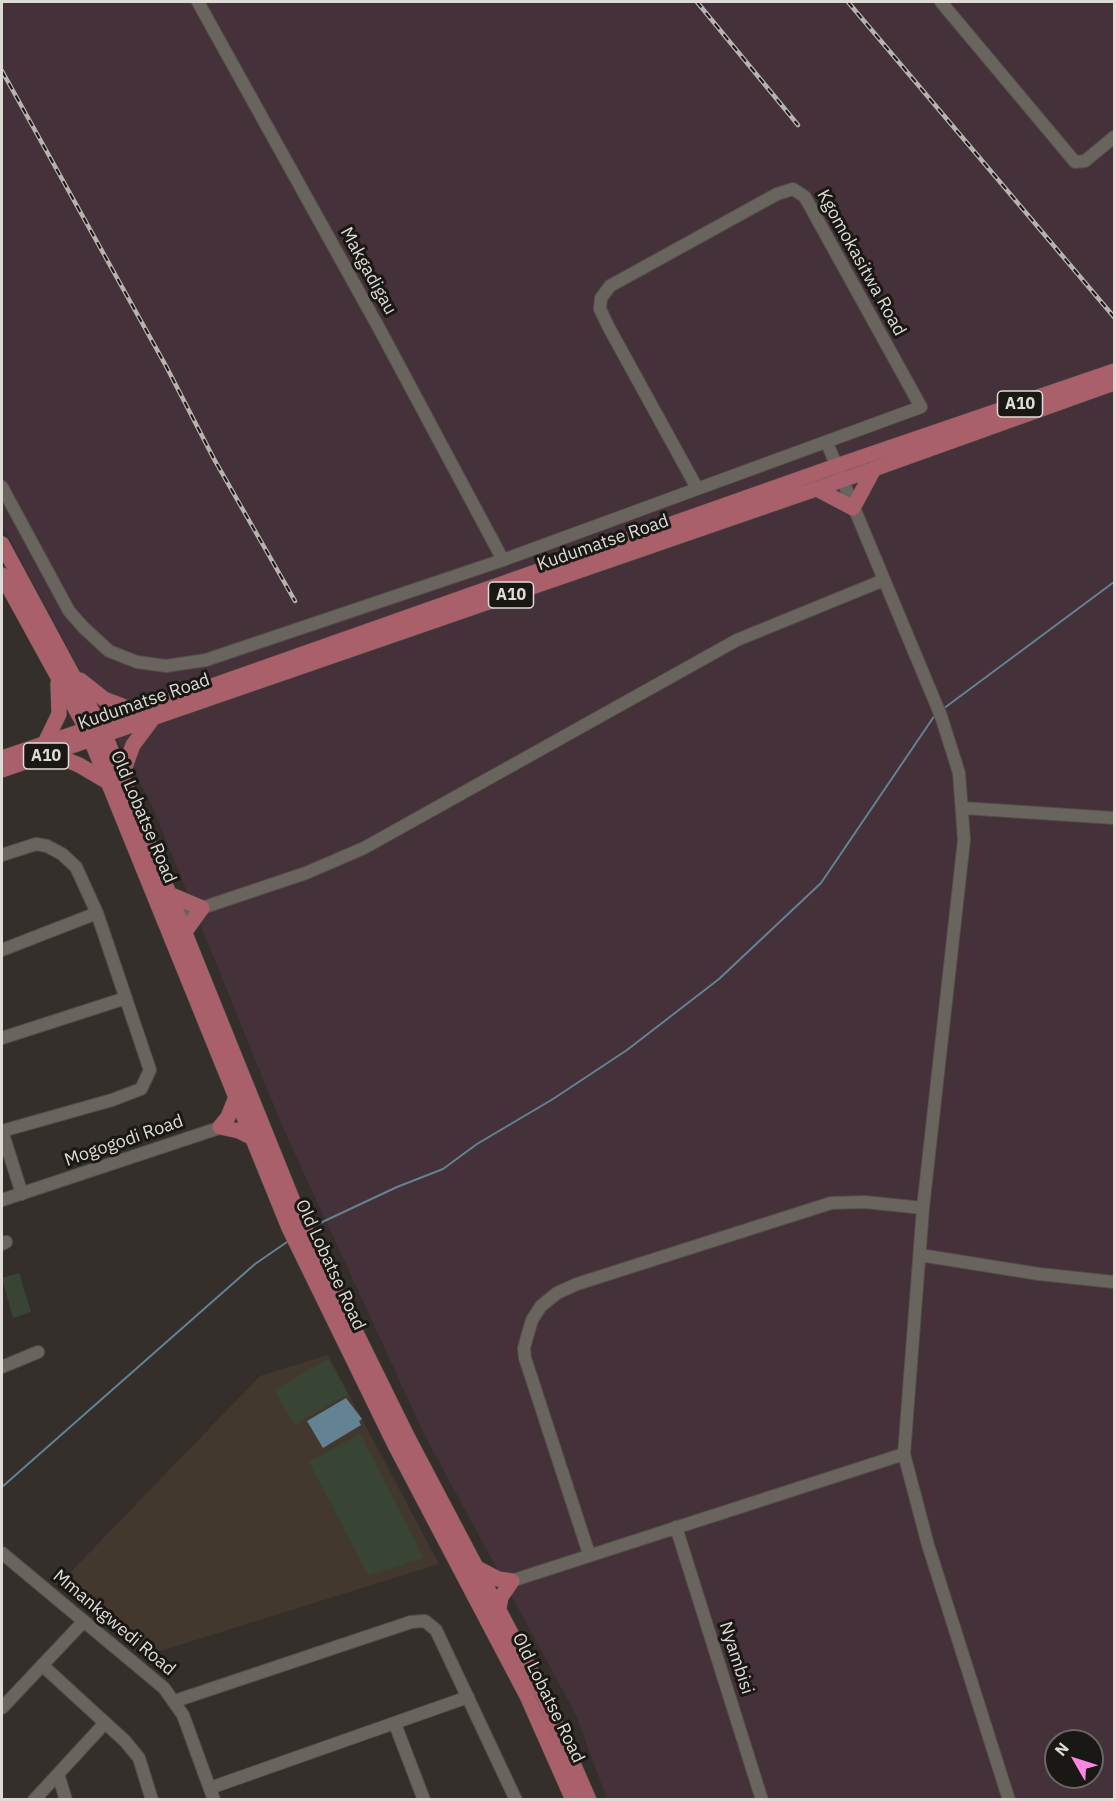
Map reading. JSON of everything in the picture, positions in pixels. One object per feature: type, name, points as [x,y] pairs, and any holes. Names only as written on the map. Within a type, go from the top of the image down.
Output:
[{"type":"main road","name":"Kudumatse Road","points":[[2,770],[49,748],[874,469],[928,442],[1114,371]]},
{"type":"main road","name":"Kudumatse Road","points":[[144,716],[836,466],[928,442],[1114,383]]},
{"type":"main road","points":[[817,489],[854,508],[874,469]]},
{"type":"main road","points":[[2,544],[75,676],[115,778],[169,894],[171,918],[184,933],[252,1120]]},
{"type":"main road","points":[[2,575],[56,675],[96,732]]},
{"type":"main road","points":[[56,675],[60,695],[59,714],[49,748],[84,768],[115,778]]},
{"type":"main road","points":[[75,676],[104,699],[144,716],[133,745],[115,778]]},
{"type":"main road","name":"Kudumatse Road","points":[[2,758],[49,748]]},
{"type":"main road","name":"Old Lobatse Road","points":[[115,778],[171,918],[236,1097],[252,1120],[338,1301],[408,1438],[472,1572],[479,1603],[528,1696],[573,1800]]},
{"type":"main road","points":[[169,894],[201,908],[184,933]]},
{"type":"main road","points":[[236,1097],[220,1127],[239,1131],[253,1138]]},
{"type":"main road","name":"Old Lobatse Road","points":[[252,1120],[253,1138],[288,1228],[395,1446],[472,1572]]},
{"type":"main road","points":[[472,1572],[512,1581],[501,1597],[499,1608]]},
{"type":"main road","points":[[472,1572],[489,1587],[479,1603]]},
{"type":"main road","name":"Old Lobatse Road","points":[[489,1587],[542,1692],[589,1800]]},
{"type":"street","name":"Makgadigau","points":[[198,2],[380,330],[503,560]]},
{"type":"street","points":[[940,2],[1075,162],[1085,161],[1114,136]]},
{"type":"street","name":"Kgomokasitwa Road","points":[[793,189],[805,197],[921,407],[827,443],[697,488],[608,326],[600,309],[601,298],[610,286],[777,194],[793,189]]},
{"type":"street","points":[[827,443],[941,716],[958,773],[963,808],[964,840],[923,1208],[904,1454],[928,1545],[1009,1800]]},
{"type":"street","points":[[2,487],[69,611],[109,651],[137,662],[166,666],[206,660],[503,560],[697,488]]},
{"type":"street","points":[[171,918],[306,873],[364,848],[738,640],[884,580]]},
{"type":"street","points":[[963,808],[1114,818]]},
{"type":"street","points":[[2,855],[36,844],[47,846],[62,854],[76,867],[97,913],[150,1070],[141,1089],[112,1100],[2,1131],[22,1194]]},
{"type":"street","points":[[2,950],[97,913]]},
{"type":"street","points":[[2,1038],[126,998]]},
{"type":"street","name":"Mogogodi Road","points":[[2,1200],[220,1127],[252,1120]]},
{"type":"street","points":[[589,1554],[525,1358],[527,1337],[532,1320],[542,1306],[557,1293],[577,1284],[831,1203],[865,1202],[923,1208]]},
{"type":"street","points":[[920,1255],[1039,1274],[1114,1282]]},
{"type":"street","points":[[2,1367],[38,1352]]},
{"type":"street","points":[[489,1587],[904,1454]]},
{"type":"street","name":"Nyambisi","points":[[676,1527],[762,1800]]},
{"type":"street","name":"Mmankgwedi Road","points":[[2,1553],[132,1660],[175,1701],[183,1715],[212,1794]]},
{"type":"street","points":[[2,1708],[84,1621]]},
{"type":"street","points":[[175,1701],[411,1622],[425,1621],[436,1630],[516,1800]]},
{"type":"street","points":[[42,1665],[105,1722],[139,1758],[152,1800]]},
{"type":"street","points":[[212,1794],[468,1697]]},
{"type":"street","points":[[34,1800],[105,1722]]},
{"type":"street","points":[[395,1724],[421,1799]]},
{"type":"street","points":[[58,1774],[66,1800]]},
{"type":"shaded area","points":[[2,2],[1114,2],[1114,1799],[607,1799],[575,1713],[425,1436],[283,1128],[150,801],[2,525]]},
{"type":"shaded area","points":[[328,1355],[439,1564],[151,1654],[61,1582],[260,1376]]},
{"type":"green space","points":[[19,1273],[31,1312],[13,1318],[2,1278]]},
{"type":"green space","points":[[328,1359],[348,1394],[294,1425],[274,1390]]},
{"type":"green space","points":[[360,1434],[424,1558],[368,1575],[309,1462]]},
{"type":"water","points":[[346,1398],[362,1419],[359,1421],[361,1425],[323,1448],[307,1421]]},
{"type":"waterway","points":[[943,709],[1114,582]]},
{"type":"waterway","points":[[318,1224],[397,1187],[443,1169],[477,1144],[553,1099],[627,1050],[719,979],[821,883],[935,715]]},
{"type":"waterway","points":[[2,1487],[255,1264],[287,1242]]},
{"type":"railway","points":[[697,2],[798,125]]},
{"type":"railway","points":[[848,2],[1114,317]]},
{"type":"railway","points":[[2,71],[166,366],[214,459],[295,601]]}]
